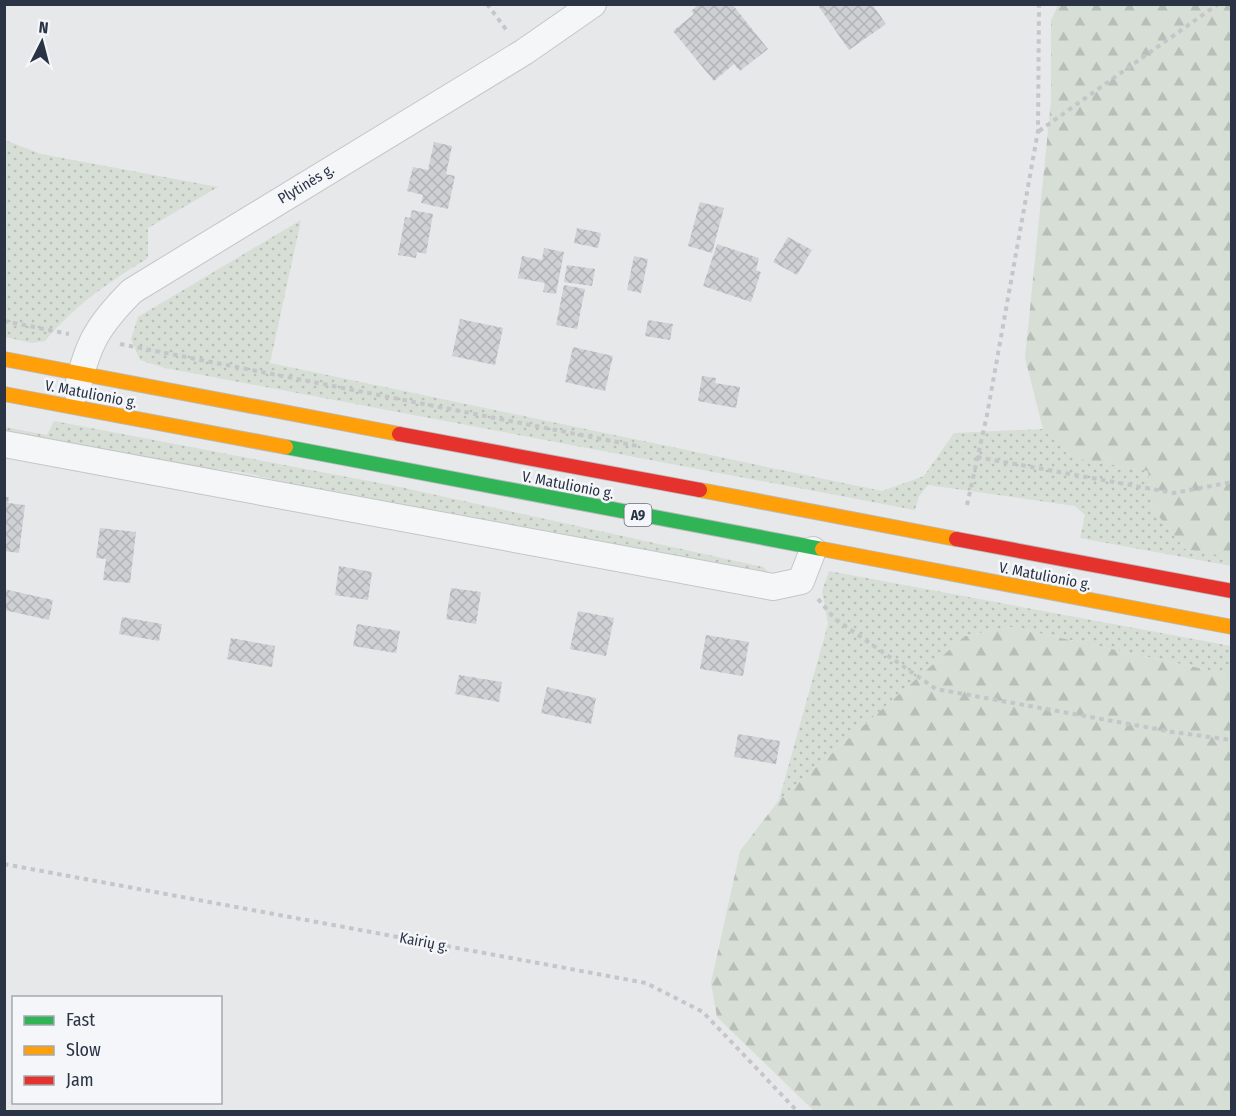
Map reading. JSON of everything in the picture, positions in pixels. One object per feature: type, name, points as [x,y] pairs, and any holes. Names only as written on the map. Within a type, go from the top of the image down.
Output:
[{"type":"highway","name":"V. Matulionio g.","points":[[4,359],[81,375],[374,427],[1232,591]]},
{"type":"highway","name":"V. Matulionio g.","points":[[4,394],[813,550],[1232,627]]},
{"type":"street","name":"Plytinės g.","points":[[74,408],[86,352],[109,314],[132,291],[524,52],[592,4]]},
{"type":"street","points":[[4,444],[773,587],[801,581],[813,550]]},
{"type":"path","points":[[487,4],[524,52]]},
{"type":"path","points":[[967,505],[1038,131],[1039,4]]},
{"type":"path","points":[[1038,131],[1218,4]]},
{"type":"path","points":[[4,321],[645,448]]},
{"type":"path","points":[[977,457],[1174,493],[1232,482]]},
{"type":"path","points":[[801,581],[835,619],[936,689],[1173,732],[1232,740]]},
{"type":"path","name":"Kairių g.","points":[[4,864],[646,983],[703,1012],[798,1112]]},
{"type":"green space","points":[[1058,5],[1231,5],[1231,557],[1185,549],[1152,508],[1148,471],[1070,457],[1043,429],[1025,358],[1051,101],[1051,21]]},
{"type":"green space","points":[[5,140],[41,154],[218,187],[148,228],[148,258],[93,295],[45,341],[32,343],[5,337]]},
{"type":"green space","points":[[301,220],[270,363],[882,491],[924,476],[954,433],[1043,429],[1071,457],[1148,471],[1152,508],[1185,549],[1231,557],[1231,566],[1080,538],[1085,515],[1075,506],[928,485],[919,496],[915,510],[165,368],[140,360],[131,339],[138,317]]},
{"type":"green space","points":[[54,421],[400,487],[763,567],[773,576],[292,487],[239,472],[184,467],[5,433],[4,427],[47,435]]},
{"type":"green space","points":[[829,571],[1231,646],[1231,675],[1010,627],[965,636],[779,800],[828,624],[822,591]]},
{"type":"green space","points":[[1010,627],[1231,675],[1231,1111],[814,1111],[717,1017],[711,983],[740,851],[779,800],[965,636]]},
{"type":"building","points":[[699,4],[732,4],[768,49],[740,71],[734,64],[714,81],[673,31],[694,14],[691,11]]},
{"type":"building","points":[[817,4],[872,4],[886,24],[849,50]]},
{"type":"building","points":[[434,142],[452,146],[446,174],[455,176],[448,209],[421,203],[423,195],[407,191],[413,167],[428,170]]},
{"type":"building","points":[[700,202],[724,208],[712,253],[688,246]]},
{"type":"building","points":[[412,210],[433,214],[426,254],[417,252],[416,258],[398,255],[405,217],[410,218]]},
{"type":"building","points":[[577,228],[601,233],[598,248],[574,243]]},
{"type":"building","points":[[788,237],[812,250],[797,275],[773,262]]},
{"type":"building","points":[[717,244],[759,258],[756,270],[761,272],[751,302],[703,286]]},
{"type":"building","points":[[544,248],[564,252],[556,294],[543,292],[545,283],[518,278],[522,256],[542,260]]},
{"type":"building","points":[[634,256],[648,259],[641,293],[627,290]]},
{"type":"building","points":[[567,265],[595,269],[592,286],[564,282]]},
{"type":"building","points":[[564,285],[585,289],[577,329],[556,325]]},
{"type":"building","points":[[460,319],[503,328],[495,365],[452,356]]},
{"type":"building","points":[[648,320],[673,324],[670,340],[645,336]]},
{"type":"building","points":[[573,347],[613,356],[605,391],[565,382]]},
{"type":"building","points":[[702,376],[716,378],[715,383],[740,387],[736,408],[698,401]]},
{"type":"building","points":[[4,497],[9,497],[8,503],[25,505],[19,553],[4,551]]},
{"type":"building","points":[[100,528],[136,532],[130,583],[103,580],[106,559],[96,558]]},
{"type":"building","points":[[339,566],[372,572],[368,600],[335,595]]},
{"type":"building","points":[[451,588],[481,592],[476,624],[446,619]]},
{"type":"building","points":[[4,589],[53,600],[49,620],[4,610]]},
{"type":"building","points":[[578,611],[614,618],[606,656],[570,649]]},
{"type":"building","points":[[122,617],[162,624],[159,641],[119,634]]},
{"type":"building","points":[[357,624],[400,631],[396,653],[353,646]]},
{"type":"building","points":[[706,635],[749,642],[743,676],[700,669]]},
{"type":"building","points":[[231,638],[275,646],[272,667],[227,659]]},
{"type":"building","points":[[459,675],[502,682],[499,702],[455,694]]},
{"type":"building","points":[[547,687],[596,698],[591,724],[541,713]]},
{"type":"building","points":[[738,734],[780,741],[776,764],[734,757]]},
{"type":"traffic: fast","points":[[286,447],[822,549]]},
{"type":"traffic: slow","points":[[4,359],[399,434]]},
{"type":"traffic: slow","points":[[4,394],[286,447]]},
{"type":"traffic: slow","points":[[700,490],[956,539]]},
{"type":"traffic: slow","points":[[822,549],[1232,627]]},
{"type":"traffic: jam","points":[[399,434],[700,490]]},
{"type":"traffic: jam","points":[[956,539],[1232,591]]}]
